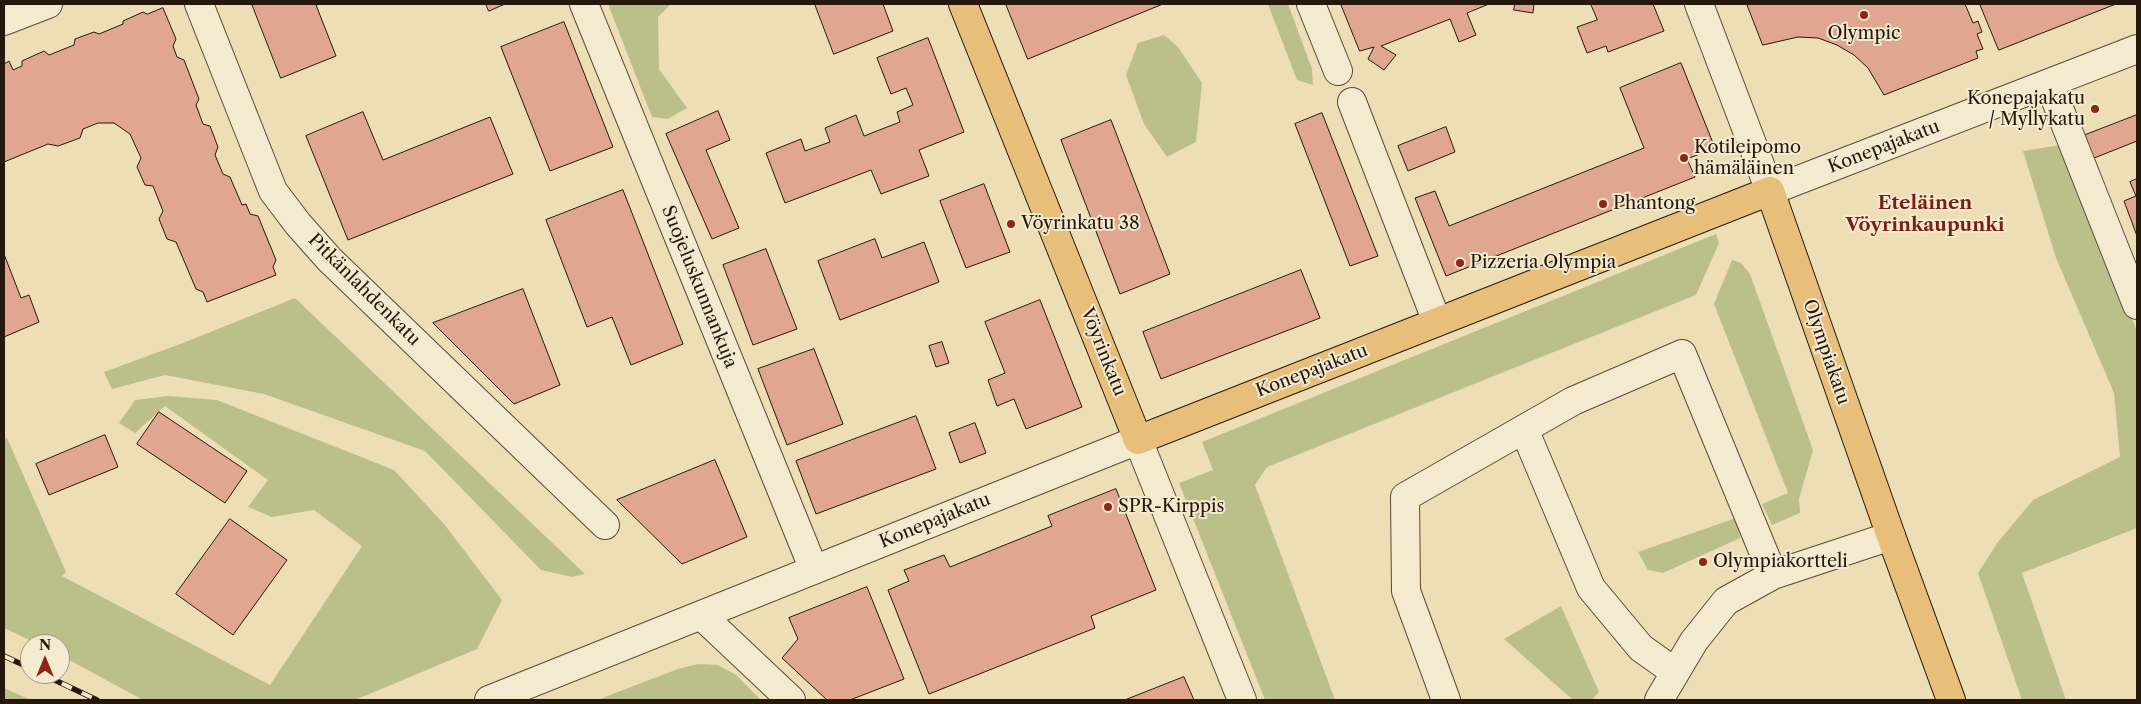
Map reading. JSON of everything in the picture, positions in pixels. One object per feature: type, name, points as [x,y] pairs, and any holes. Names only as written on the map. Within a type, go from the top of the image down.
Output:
[{"type":"main road","name":"Vöyrinkatu","points":[[963,4],[1138,440]]},
{"type":"main road","name":"Konepajakatu","points":[[1138,440],[1770,191]]},
{"type":"main road","name":"Olympiakatu","points":[[1770,191],[1891,536],[1951,700]]},
{"type":"street","points":[[4,21],[48,4]]},
{"type":"street","name":"Pitkänlahdenkatu","points":[[199,4],[273,191],[298,224],[329,258],[605,525]]},
{"type":"street","name":"Suojeluskunnankuja","points":[[584,4],[814,570]]},
{"type":"street","points":[[1311,4],[1338,71]]},
{"type":"street","name":"Olympiakatu","points":[[1699,4],[1770,191]]},
{"type":"street","name":"Konepajakatu","points":[[1770,191],[2137,49]]},
{"type":"street","points":[[2049,83],[2137,305]]},
{"type":"street","points":[[1352,102],[1437,322]]},
{"type":"street","points":[[1446,700],[1406,591],[1405,496],[1573,401],[1682,354],[1772,575]]},
{"type":"street","points":[[1524,428],[1591,588],[1641,648],[1675,672]]},
{"type":"street","name":"Konepajakatu","points":[[489,700],[1138,440]]},
{"type":"street","name":"Vöyrinkatu","points":[[1138,440],[1242,700]]},
{"type":"street","points":[[1659,700],[1694,641],[1726,601],[1772,575],[1891,536]]},
{"type":"street","points":[[701,615],[791,700]]},
{"type":"green space","points":[[608,4],[671,4],[658,17],[659,69],[687,108],[668,119],[652,117]]},
{"type":"green space","points":[[1268,4],[1288,4],[1312,69],[1313,85],[1297,80]]},
{"type":"green space","points":[[1164,35],[1178,47],[1202,83],[1196,142],[1167,157],[1144,124],[1126,75],[1138,43]]},
{"type":"green space","points":[[2066,144],[2137,332],[2137,528],[2022,573],[2066,700],[2022,700],[1978,573],[1998,542],[2033,500],[2120,457],[2114,393],[2056,258],[2023,151]]},
{"type":"green space","points":[[1716,234],[1719,243],[1696,295],[1267,467],[1255,485],[1335,700],[1265,700],[1179,483],[1213,470],[1202,442]]},
{"type":"green space","points":[[1732,260],[1741,263],[1750,274],[1813,450],[1799,499],[1800,513],[1772,525],[1762,504],[1788,493],[1714,304]]},
{"type":"green space","points":[[295,298],[585,574],[572,577],[541,570],[425,451],[264,394],[165,375],[112,389],[104,372]]},
{"type":"green space","points":[[168,396],[217,400],[394,470],[444,524],[502,600],[477,649],[355,700],[143,700],[70,660],[70,634],[20,634],[20,636],[4,628],[4,439],[7,438],[66,572],[62,576],[270,685],[362,546],[314,510],[272,517],[248,507],[268,480],[165,406],[135,433],[119,423],[135,400]]},
{"type":"green space","points":[[1736,518],[1740,538],[1663,573],[1648,570],[1638,552]]},
{"type":"green space","points":[[1561,606],[1599,692],[1592,700],[1573,700],[1504,639]]},
{"type":"green space","points":[[698,664],[718,665],[736,675],[761,700],[597,700],[678,669]]},
{"type":"green space","points":[[4,688],[31,700],[4,700]]},
{"type":"building","points":[[252,4],[320,4],[316,5],[336,56],[281,78]]},
{"type":"building","points":[[486,4],[505,4],[489,11]]},
{"type":"building","points":[[815,4],[883,4],[893,31],[834,54]]},
{"type":"building","points":[[1006,4],[1163,4],[1028,59]]},
{"type":"building","points":[[1341,4],[1489,4],[1467,13],[1476,35],[1459,42],[1450,19],[1381,46],[1396,55],[1384,70],[1368,59],[1374,47],[1360,51]]},
{"type":"building","points":[[1515,4],[1534,4],[1533,13],[1514,10]]},
{"type":"building","points":[[1591,4],[1653,4],[1664,31],[1608,52],[1606,46],[1587,53],[1577,27],[1597,20]]},
{"type":"building","points":[[1747,4],[1965,4],[1973,23],[1978,21],[1982,32],[1977,34],[1983,49],[1976,51],[1978,58],[1884,95],[1868,68],[1854,55],[1837,45],[1818,38],[1798,37],[1763,45]]},
{"type":"building","points":[[1980,4],[2116,4],[1999,50]]},
{"type":"building","points":[[163,8],[176,39],[173,46],[177,57],[184,60],[199,99],[196,105],[203,124],[210,126],[218,147],[215,155],[223,174],[230,177],[242,205],[246,204],[250,214],[258,216],[276,260],[273,267],[276,275],[207,302],[203,292],[196,289],[176,242],[167,239],[159,219],[163,211],[153,186],[145,185],[137,167],[141,158],[130,134],[114,123],[98,123],[83,129],[80,138],[58,146],[48,144],[4,162],[4,64],[9,61],[13,70],[22,66],[22,61],[44,51],[49,55],[74,45],[75,39],[94,32],[99,34],[123,24],[123,21],[143,12],[147,14]]},
{"type":"building","points":[[564,22],[613,147],[550,171],[501,47]]},
{"type":"building","points":[[928,38],[964,132],[919,150],[929,176],[881,194],[871,170],[785,203],[766,153],[801,139],[805,151],[830,142],[825,128],[856,115],[864,136],[900,122],[897,112],[913,105],[906,88],[891,94],[877,58]]},
{"type":"building","points":[[1681,63],[1715,148],[1687,159],[1695,177],[1446,276],[1415,198],[1435,191],[1449,226],[1644,148],[1620,88]]},
{"type":"building","points":[[718,111],[730,140],[706,150],[739,228],[712,239],[666,134]]},
{"type":"building","points":[[363,112],[383,160],[490,117],[513,174],[348,240],[306,136]]},
{"type":"building","points":[[1322,113],[1378,256],[1350,266],[1295,124]]},
{"type":"building","points":[[2137,115],[2137,141],[2084,162],[2075,139]]},
{"type":"building","points":[[1111,120],[1170,274],[1120,294],[1061,140]]},
{"type":"building","points":[[1446,127],[1455,152],[1408,171],[1398,146]]},
{"type":"building","points":[[2137,179],[2137,236],[2124,201],[2136,196],[2130,182]]},
{"type":"building","points":[[984,184],[1010,252],[966,268],[940,201]]},
{"type":"building","points":[[623,190],[683,344],[631,365],[612,317],[587,327],[546,220]]},
{"type":"building","points":[[875,239],[882,258],[924,242],[939,282],[840,320],[818,261]]},
{"type":"building","points":[[766,249],[797,329],[753,345],[723,265]]},
{"type":"building","points":[[4,254],[21,298],[29,295],[39,322],[4,337]]},
{"type":"building","points":[[1301,270],[1320,318],[1161,379],[1143,332]]},
{"type":"building","points":[[523,289],[560,385],[514,404],[433,323]]},
{"type":"building","points":[[1040,300],[1082,407],[1026,429],[1014,399],[997,406],[988,380],[1005,373],[985,322]]},
{"type":"building","points":[[942,342],[949,363],[936,367],[929,346]]},
{"type":"building","points":[[814,349],[843,424],[787,445],[758,369]]},
{"type":"building","points":[[159,412],[247,471],[225,503],[137,444]]},
{"type":"building","points":[[916,416],[936,469],[816,514],[796,461]]},
{"type":"building","points":[[975,423],[986,453],[960,463],[949,433]]},
{"type":"building","points":[[105,435],[118,467],[49,495],[36,464]]},
{"type":"building","points":[[715,460],[747,537],[682,564],[617,500]]},
{"type":"building","points":[[1116,489],[1156,590],[1091,616],[1095,628],[929,694],[888,590],[909,581],[904,570],[944,555],[950,567],[1052,526],[1048,516]]},
{"type":"building","points":[[230,519],[287,560],[233,635],[176,594]]},
{"type":"building","points":[[867,587],[904,679],[850,700],[827,700],[782,658],[798,639],[789,618]]},
{"type":"building","points":[[1184,677],[1194,700],[1125,700]]},
{"type":"railway","points":[[4,656],[20,663]]},
{"type":"railway","points":[[63,684],[97,700]]},
{"type":"place","name":"Olympic","points":[[1864,15]]},
{"type":"place","name":"Konepajakatu / Myllykatu","points":[[2095,109]]},
{"type":"place","name":"Kotileipomo hämäläinen","points":[[1684,158]]},
{"type":"place","name":"Phantong","points":[[1603,204]]},
{"type":"place","name":"Vöyrinkatu 38","points":[[1011,224]]},
{"type":"place","name":"Pizzeria Olympia","points":[[1460,263]]},
{"type":"place","name":"SPR-Kirppis","points":[[1108,507]]},
{"type":"place","name":"Olympiakortteli","points":[[1703,562]]},
{"type":"district","name":"Eteläinen Vöyrinkaupunki","points":[[1925,215]]}]
